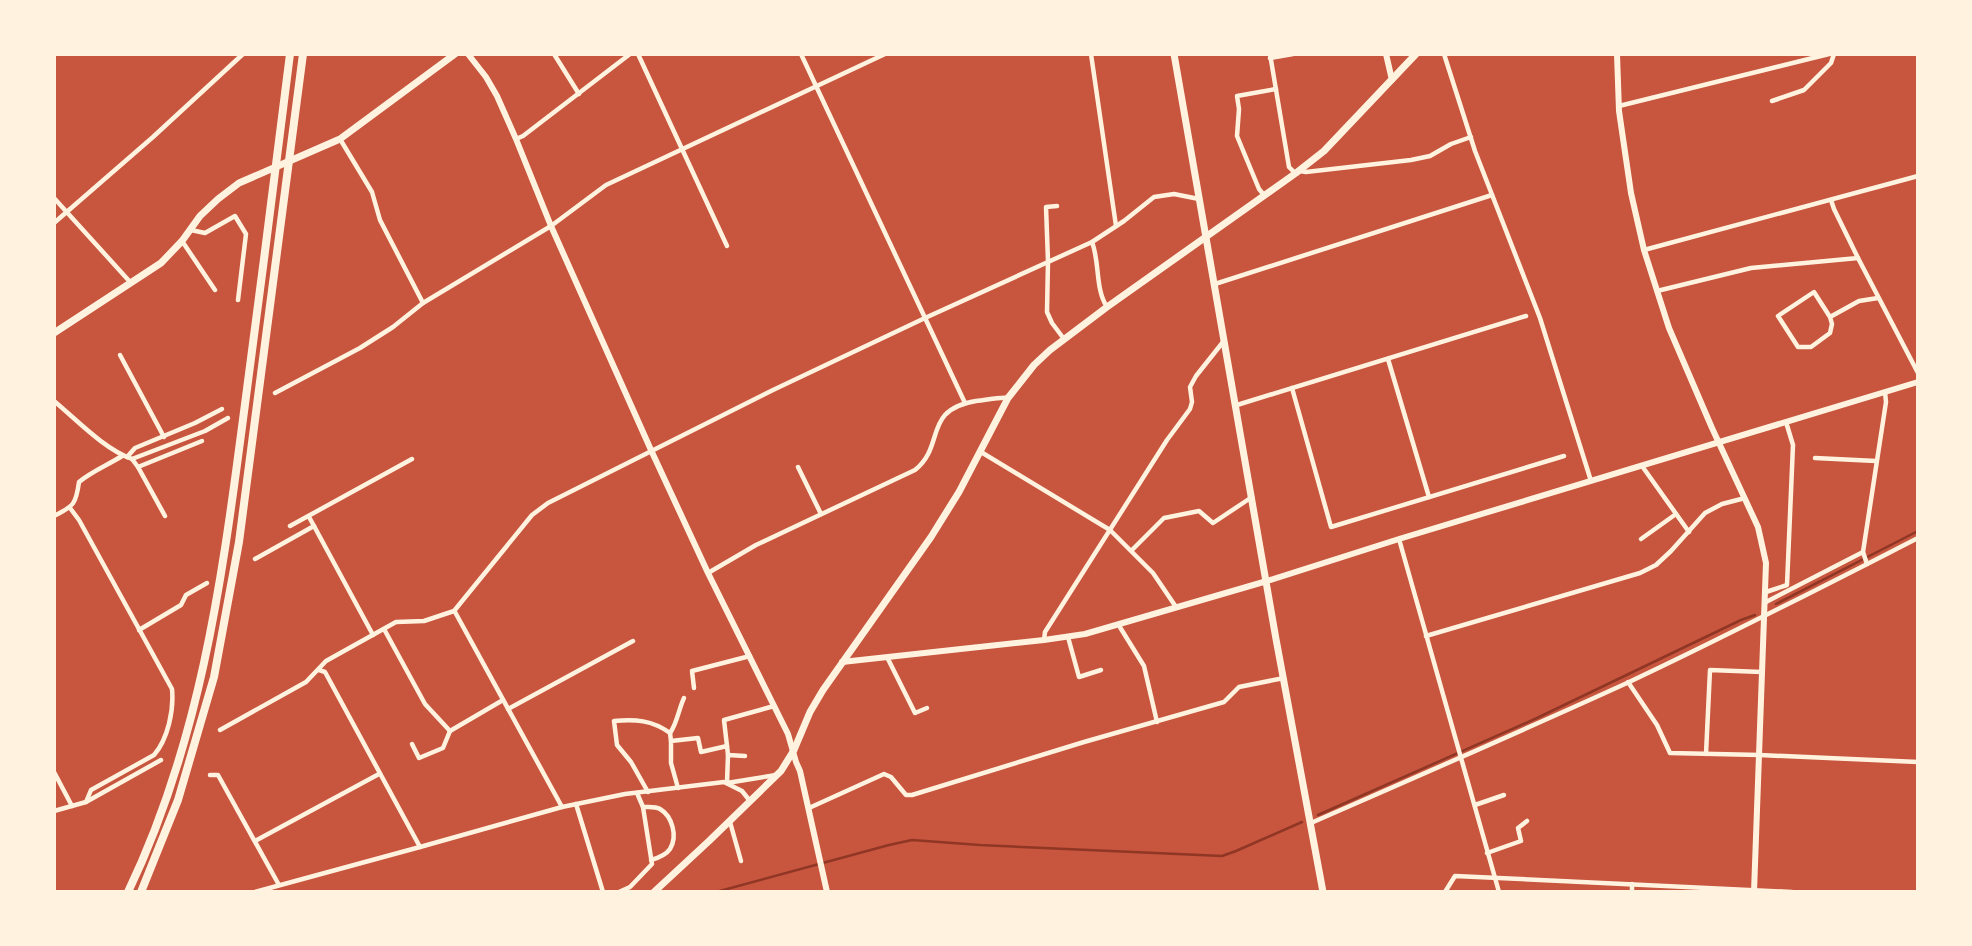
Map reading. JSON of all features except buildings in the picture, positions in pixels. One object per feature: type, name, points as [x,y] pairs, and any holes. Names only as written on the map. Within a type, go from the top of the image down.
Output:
[{"type":"highway","points":[[128,892],[166,800],[200,685],[216,610],[272,201],[289,54]]},
{"type":"highway","points":[[141,892],[178,800],[214,677],[239,542],[303,54]]},
{"type":"main road","points":[[54,333],[160,263],[182,241],[200,216],[239,183],[340,139],[455,54]]},
{"type":"main road","points":[[1174,54],[1323,892]]},
{"type":"main road","points":[[654,892],[787,763],[810,712],[842,662],[931,537],[959,492],[1009,398],[1034,365],[1107,307],[1298,172],[1331,144],[1416,54]]},
{"type":"street","points":[[54,223],[243,54]]},
{"type":"street","points":[[468,54],[497,96],[551,226],[651,450],[708,573],[788,734],[809,808],[827,892]]},
{"type":"street","points":[[554,54],[579,94]]},
{"type":"street","points":[[516,139],[630,54]]},
{"type":"street","points":[[638,54],[727,246]]},
{"type":"street","points":[[801,54],[965,403]]},
{"type":"street","points":[[275,393],[360,348],[423,303],[551,226],[606,185],[886,54]]},
{"type":"street","points":[[1091,54],[1116,226]]},
{"type":"street","points":[[1293,54],[1270,56],[1289,167],[1298,172],[1411,160],[1430,156],[1471,136]]},
{"type":"street","points":[[1386,54],[1392,80]]},
{"type":"street","points":[[1444,54],[1492,194],[1540,318],[1591,481]]},
{"type":"street","points":[[1617,54],[1619,106],[1631,193],[1644,250],[1669,328],[1758,527],[1766,564],[1754,891]]},
{"type":"street","points":[[1619,106],[1831,54],[1831,63],[1804,90],[1772,101]]},
{"type":"street","points":[[1264,195],[1237,136],[1237,96],[1276,89]]},
{"type":"street","points":[[340,139],[373,192],[380,220],[423,303]]},
{"type":"street","points":[[1644,250],[1918,176]]},
{"type":"street","points":[[220,730],[306,682],[326,661],[396,622],[424,621],[454,611],[532,515],[548,503],[651,450],[925,318],[1092,242],[1154,197],[1174,194],[1199,199]]},
{"type":"street","points":[[1215,284],[1492,194]]},
{"type":"street","points":[[54,198],[131,283]]},
{"type":"street","points":[[1831,200],[1918,373]]},
{"type":"street","points":[[1057,206],[1046,207],[1047,312],[1065,339]]},
{"type":"street","points":[[191,230],[205,233],[235,216],[247,234],[238,299]]},
{"type":"street","points":[[182,241],[215,290]]},
{"type":"street","points":[[1092,242],[1102,300],[1107,307]]},
{"type":"street","points":[[1657,291],[1751,268],[1858,258]]},
{"type":"street","points":[[1814,292],[1830,317],[1830,333],[1811,347],[1798,347],[1778,316],[1814,292]]},
{"type":"street","points":[[1830,317],[1859,301],[1878,298]]},
{"type":"street","points":[[1237,405],[1526,316]]},
{"type":"street","points":[[1044,640],[1045,632],[1167,440],[1190,409],[1190,387],[1196,376],[1225,340]]},
{"type":"street","points":[[120,355],[164,437]]},
{"type":"street","points":[[1388,359],[1429,497]]},
{"type":"street","points":[[842,662],[1085,634],[1918,382]]},
{"type":"street","points":[[1292,388],[1331,527],[1564,456]]},
{"type":"street","points":[[1867,563],[1863,554],[1885,392]]},
{"type":"street","points":[[708,573],[756,545],[915,470],[923,463],[944,415],[951,408],[965,403],[1009,398]]},
{"type":"street","points":[[54,401],[138,467],[165,516]]},
{"type":"street","points":[[127,457],[135,448],[222,409]]},
{"type":"street","points":[[54,516],[70,508],[76,499],[79,482],[89,473],[127,457],[205,431],[228,418]]},
{"type":"street","points":[[1766,592],[1787,585],[1793,446],[1786,422]]},
{"type":"street","points":[[138,467],[202,442]]},
{"type":"street","points":[[981,452],[1110,530],[1153,573],[1176,607]]},
{"type":"street","points":[[1815,458],[1877,461]]},
{"type":"street","points":[[290,526],[412,459]]},
{"type":"street","points":[[1642,466],[1689,532]]},
{"type":"street","points":[[798,467],[821,514]]},
{"type":"street","points":[[1132,550],[1164,518],[1199,511],[1213,523],[1252,497]]},
{"type":"street","points":[[1426,636],[1640,573],[1656,565],[1705,513],[1722,504],[1745,498]]},
{"type":"street","points":[[70,508],[172,689],[173,704],[162,746],[154,755],[91,790],[86,802]]},
{"type":"street","points":[[1641,539],[1676,514]]},
{"type":"street","points":[[309,517],[373,635]]},
{"type":"street","points":[[255,558],[314,526]]},
{"type":"street","points":[[1311,823],[1628,682],[1918,538]]},
{"type":"street","points":[[1399,539],[1499,892]]},
{"type":"street","points":[[1766,602],[1863,554]]},
{"type":"street","points":[[139,630],[181,605],[186,595],[207,583]]},
{"type":"street","points":[[454,611],[562,807]]},
{"type":"street","points":[[1118,624],[1144,666],[1157,722]]},
{"type":"street","points":[[384,629],[425,704],[450,731]]},
{"type":"street","points":[[1068,637],[1079,677],[1101,670]]},
{"type":"street","points":[[508,709],[633,641]]},
{"type":"street","points":[[694,688],[692,671],[750,656]]},
{"type":"street","points":[[887,656],[915,713],[927,708]]},
{"type":"street","points":[[319,670],[325,672],[420,847]]},
{"type":"street","points":[[1706,754],[1710,670],[1763,673]]},
{"type":"street","points":[[809,808],[884,774],[891,777],[906,794],[912,795],[1224,702],[1239,687],[1284,678]]},
{"type":"street","points":[[1628,682],[1657,725],[1670,753],[1918,762]]},
{"type":"street","points":[[670,733],[674,729],[684,698]]},
{"type":"street","points":[[412,744],[419,758],[443,748],[450,731],[503,701]]},
{"type":"street","points":[[727,783],[728,755],[724,720],[775,706]]},
{"type":"street","points":[[648,792],[631,762],[617,745],[614,721],[632,719],[650,722],[670,733],[671,763],[678,788]]},
{"type":"street","points":[[671,741],[698,738],[701,752],[727,746]]},
{"type":"street","points":[[728,755],[745,756]]},
{"type":"street","points":[[54,811],[86,802],[162,760]]},
{"type":"street","points":[[54,772],[72,806]]},
{"type":"street","points":[[255,841],[379,774]]},
{"type":"street","points":[[255,892],[562,807],[637,793],[727,783],[777,774]]},
{"type":"street","points":[[210,775],[218,775],[279,886]]},
{"type":"street","points":[[727,783],[742,791],[750,801]]},
{"type":"street","points":[[619,892],[630,887],[652,864],[643,807],[637,793]]},
{"type":"street","points":[[1475,805],[1504,795]]},
{"type":"street","points":[[576,804],[603,892]]},
{"type":"street","points":[[643,807],[661,809],[668,816],[674,834],[670,849],[651,860]]},
{"type":"street","points":[[730,821],[741,861]]},
{"type":"street","points":[[1487,853],[1521,841],[1518,828],[1527,821]]},
{"type":"street","points":[[1445,892],[1455,876],[1702,890],[1792,892]]},
{"type":"street","points":[[1632,884],[1632,892]]},
{"type":"waterway","points":[[1776,604],[1918,531]]},
{"type":"waterway","points":[[1318,815],[1537,718],[1755,615]]},
{"type":"waterway","points":[[716,892],[912,840],[1222,856],[1302,822]]}]
